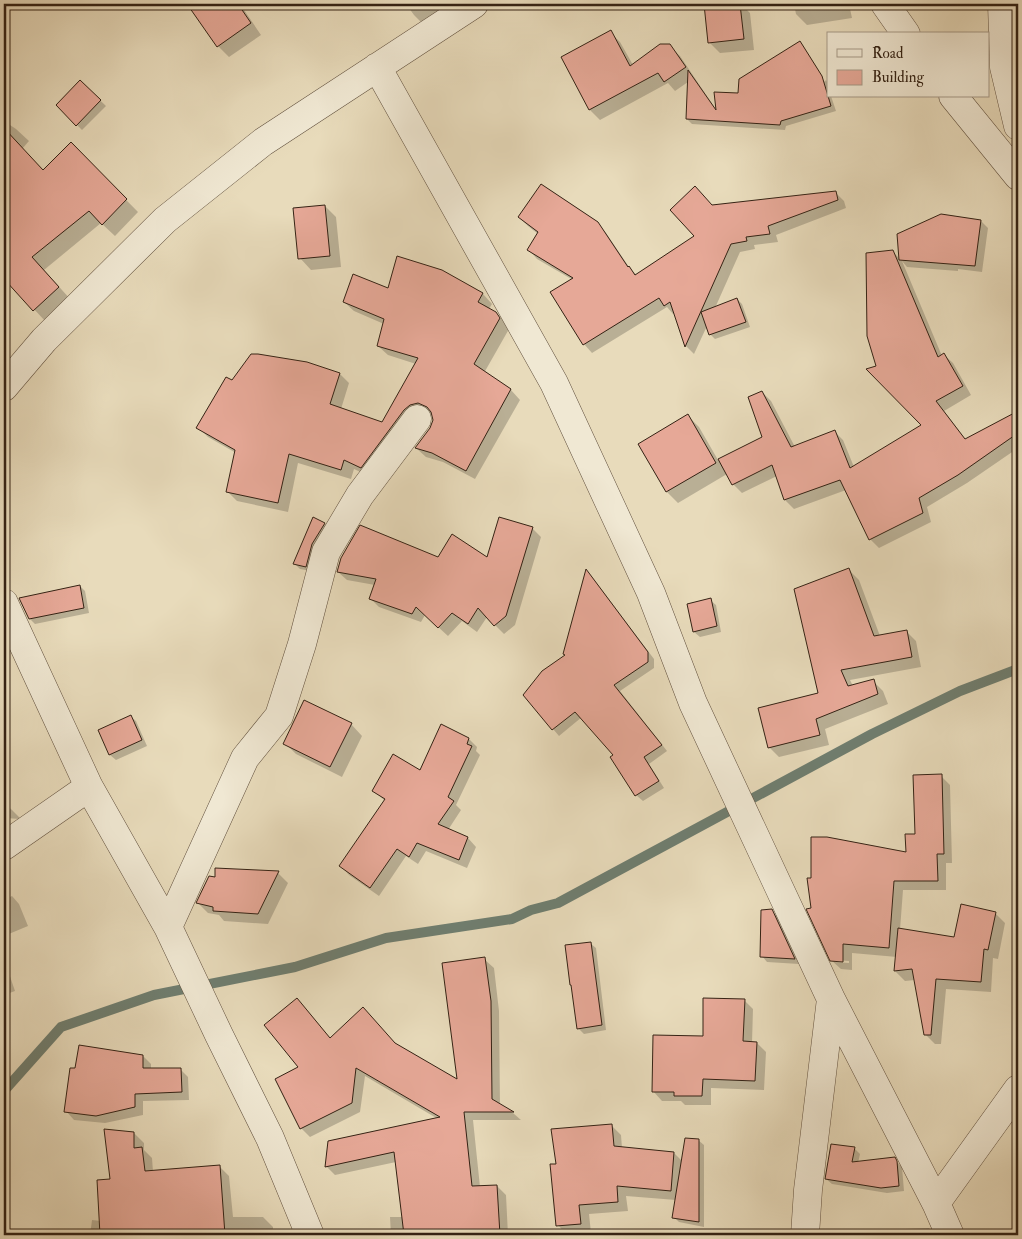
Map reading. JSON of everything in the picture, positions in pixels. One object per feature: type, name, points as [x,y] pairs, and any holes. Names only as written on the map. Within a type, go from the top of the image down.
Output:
[{"type":"street","points":[[4,386],[44,340],[165,220],[264,142],[474,4]]},
{"type":"street","points":[[885,4],[905,32]]},
{"type":"street","points":[[1002,4],[1004,67],[1018,126]]},
{"type":"street","points":[[377,67],[554,383],[651,593],[692,703],[831,999],[936,1203],[950,1235]]},
{"type":"street","points":[[954,98],[1018,176]]},
{"type":"street","points":[[168,927],[245,758],[279,716],[302,644],[326,552],[360,495],[417,419]]},
{"type":"street","points":[[4,603],[90,786],[168,927],[270,1138],[310,1235]]},
{"type":"street","points":[[4,846],[90,786]]},
{"type":"street","points":[[805,1235],[808,1190],[831,999]]},
{"type":"street","points":[[936,1203],[1018,1089]]},
{"type":"building","points":[[187,4],[238,4],[251,23],[217,47]]},
{"type":"building","points":[[704,4],[740,4],[744,39],[708,43]]},
{"type":"building","points":[[611,30],[630,66],[660,44],[670,44],[686,67],[664,82],[658,73],[589,110],[561,57]]},
{"type":"building","points":[[800,41],[822,76],[827,98],[831,106],[781,121],[780,125],[686,119],[688,70],[716,110],[714,92],[738,93],[739,79]]},
{"type":"building","points":[[80,80],[101,100],[76,126],[56,105]]},
{"type":"building","points":[[4,128],[43,170],[71,142],[127,199],[102,225],[89,211],[32,257],[59,287],[33,311],[4,281]]},
{"type":"building","points":[[541,184],[598,222],[635,275],[694,236],[670,210],[695,186],[712,205],[836,191],[838,200],[768,226],[770,234],[746,237],[747,241],[731,244],[685,347],[670,302],[664,306],[659,298],[583,345],[550,292],[573,278],[527,250],[538,232],[518,217]]},
{"type":"building","points":[[325,205],[330,256],[298,259],[293,208]]},
{"type":"building","points":[[941,214],[981,220],[975,266],[899,260],[897,234]]},
{"type":"building","points":[[893,250],[938,357],[944,353],[963,386],[936,401],[965,439],[1018,411],[1018,433],[958,475],[919,498],[923,513],[869,540],[840,480],[784,500],[772,465],[732,485],[718,459],[762,437],[748,397],[762,391],[791,447],[835,430],[850,468],[921,425],[866,369],[876,366],[867,336],[866,253]]},
{"type":"building","points":[[397,256],[442,270],[483,293],[478,302],[496,312],[500,318],[474,364],[511,389],[466,471],[432,453],[415,448],[430,428],[433,420],[431,412],[427,407],[418,403],[410,405],[404,410],[361,468],[344,460],[341,470],[289,454],[278,503],[226,492],[235,450],[196,428],[226,377],[232,380],[251,354],[307,362],[340,373],[330,404],[382,422],[418,358],[377,346],[384,319],[343,302],[353,274],[388,288]]},
{"type":"building","points":[[737,298],[746,322],[709,335],[701,312]]},
{"type":"building","points":[[688,414],[716,463],[666,492],[638,444]]},
{"type":"building","points":[[313,517],[325,523],[312,544],[306,567],[293,564]]},
{"type":"building","points":[[499,517],[533,527],[506,616],[494,626],[478,608],[468,624],[452,613],[438,628],[416,607],[412,614],[369,599],[376,579],[337,572],[341,558],[360,525],[438,557],[452,534],[487,557]]},
{"type":"building","points":[[849,568],[874,636],[907,630],[912,657],[841,670],[848,686],[874,679],[878,694],[816,719],[820,735],[768,748],[758,708],[818,693],[794,589]]},
{"type":"building","points":[[586,569],[648,652],[648,662],[614,685],[662,745],[644,757],[659,781],[635,796],[610,757],[613,755],[575,712],[552,730],[523,695],[542,671],[565,655],[563,654]]},
{"type":"building","points":[[80,585],[84,608],[29,619],[19,598]]},
{"type":"building","points":[[711,598],[717,626],[693,632],[687,604]]},
{"type":"building","points":[[304,700],[352,723],[330,767],[283,744]]},
{"type":"building","points":[[131,715],[142,740],[109,755],[98,730]]},
{"type":"building","points":[[441,724],[469,738],[467,744],[472,746],[448,797],[454,801],[438,824],[468,837],[459,860],[417,843],[409,857],[397,849],[370,888],[339,866],[385,799],[372,791],[393,754],[420,770]]},
{"type":"building","points":[[942,774],[944,854],[937,854],[938,881],[894,881],[889,948],[843,944],[843,962],[830,961],[806,909],[811,908],[807,878],[811,878],[811,837],[827,837],[906,852],[905,834],[915,834],[913,775]]},
{"type":"building","points":[[215,868],[279,871],[258,914],[213,911],[213,907],[196,903],[209,876],[215,877]]},
{"type":"building","points":[[961,904],[996,912],[988,950],[984,949],[981,982],[936,979],[931,1035],[924,1035],[912,969],[894,971],[898,928],[954,937]]},
{"type":"building","points":[[772,909],[795,959],[760,957],[761,910]]},
{"type":"building","points":[[591,942],[602,1025],[577,1029],[565,945]]},
{"type":"building","points":[[485,957],[491,1001],[492,1099],[514,1112],[464,1112],[472,1186],[497,1185],[500,1235],[404,1235],[394,1152],[325,1167],[328,1141],[440,1117],[356,1068],[352,1103],[300,1129],[275,1079],[298,1067],[264,1025],[297,998],[330,1038],[363,1007],[395,1043],[457,1079],[442,963]]},
{"type":"building","points":[[703,998],[745,999],[743,1041],[757,1042],[755,1081],[703,1079],[702,1096],[674,1096],[674,1092],[652,1092],[653,1035],[703,1036]]},
{"type":"building","points":[[79,1045],[143,1055],[143,1068],[181,1068],[182,1092],[135,1094],[135,1107],[96,1116],[64,1112],[70,1068],[75,1068]]},
{"type":"building","points":[[612,1124],[614,1146],[674,1152],[671,1191],[617,1186],[618,1202],[579,1205],[581,1224],[556,1226],[550,1164],[556,1164],[551,1129]]},
{"type":"building","points":[[104,1129],[134,1132],[134,1148],[142,1147],[145,1171],[220,1165],[225,1235],[100,1235],[97,1180],[110,1179]]},
{"type":"building","points":[[685,1138],[699,1139],[699,1222],[672,1218]]},
{"type":"building","points":[[831,1144],[855,1147],[852,1162],[895,1157],[899,1186],[881,1188],[825,1179]]},
{"type":"waterway","points":[[4,1091],[61,1027],[154,995],[295,967],[386,938],[512,919],[531,910],[558,903],[872,734],[960,691],[1018,669]]}]
